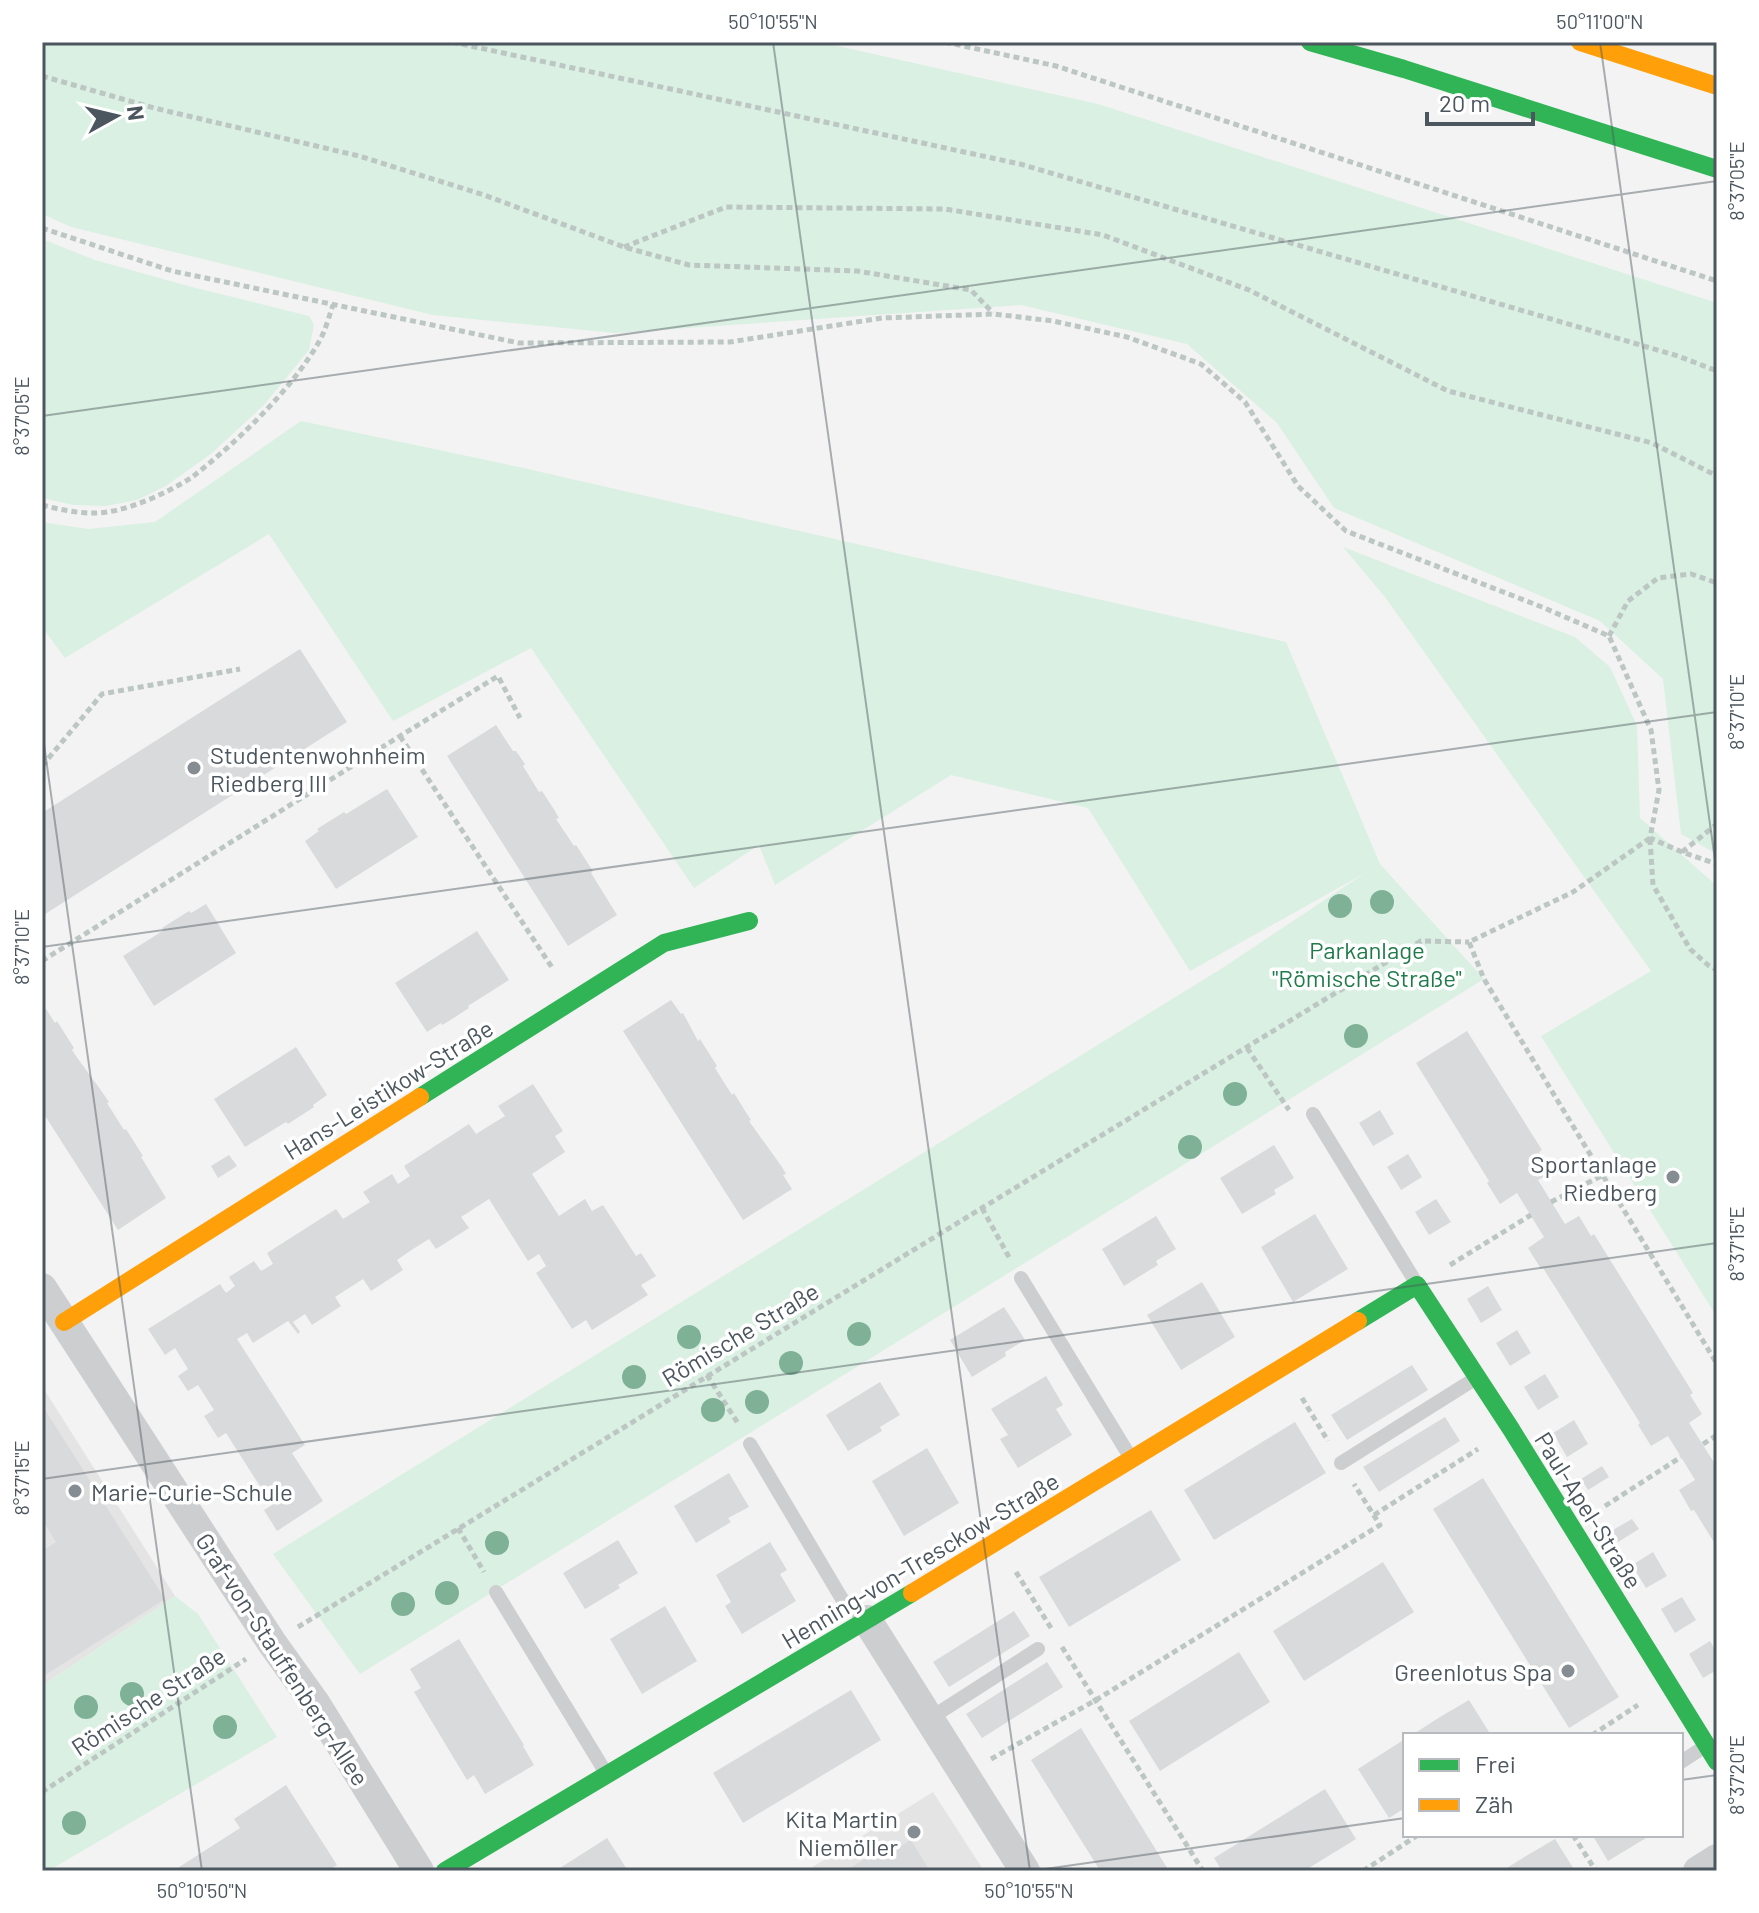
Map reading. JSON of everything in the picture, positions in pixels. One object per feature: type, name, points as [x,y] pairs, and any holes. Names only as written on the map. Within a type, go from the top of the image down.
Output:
[{"type":"main road","points":[[1310,42],[1717,169]]},
{"type":"main road","points":[[1580,42],[1717,86]]},
{"type":"main road","name":"Hans-Leistikow-Straße","points":[[64,1322],[664,943],[749,921]]},
{"type":"main road","name":"Henning-von-Tresckow-Straße","points":[[445,1871],[867,1620],[1417,1285]]},
{"type":"main road","name":"Paul-Apel-Straße","points":[[1417,1285],[1511,1429],[1717,1762]]},
{"type":"street","name":"Graf-von-Stauffenberg-Allee","points":[[42,1288],[272,1643],[315,1703],[419,1871]]},
{"type":"street","points":[[867,1620],[1025,1871]]},
{"type":"street","points":[[1698,1871],[1717,1859]]},
{"type":"lane","points":[[1313,1114],[1417,1285]]},
{"type":"lane","points":[[1021,1278],[1132,1460]]},
{"type":"lane","points":[[1341,1463],[1477,1377]]},
{"type":"lane","points":[[750,1444],[842,1599],[867,1620]]},
{"type":"lane","points":[[496,1592],[607,1775]]},
{"type":"lane","points":[[929,1719],[1038,1649]]},
{"type":"lane","points":[[1683,1761],[1707,1746]]},
{"type":"path","points":[[452,42],[1020,164],[1678,356],[1717,371]]},
{"type":"path","points":[[945,42],[1056,66],[1717,281]]},
{"type":"path","points":[[42,76],[154,108],[359,156],[484,195],[624,247],[689,265],[857,271],[971,290],[994,314]]},
{"type":"path","points":[[624,247],[726,207],[945,209],[1103,235],[1249,290],[1448,391],[1652,443],[1717,476]]},
{"type":"path","points":[[42,228],[172,271],[519,343],[730,342],[882,318],[994,314],[1053,321],[1127,337],[1201,364],[1245,402],[1298,486],[1346,531],[1609,636],[1651,730],[1659,790],[1650,838],[1653,885],[1690,949],[1717,970]]},
{"type":"path","points":[[42,505],[92,513],[115,510],[191,478],[258,418],[306,362],[321,338],[333,305]]},
{"type":"path","points":[[1609,636],[1628,601],[1658,578],[1691,574],[1717,583]]},
{"type":"path","points":[[42,766],[102,694],[240,669]]},
{"type":"path","points":[[42,961],[498,676],[520,718]]},
{"type":"path","points":[[400,736],[573,1000]]},
{"type":"path","points":[[1682,852],[1717,824]]},
{"type":"path","points":[[1650,838],[1717,864]]},
{"type":"path","points":[[1650,838],[1573,892],[1469,942],[1484,979],[1717,1364]]},
{"type":"path","name":"Römische Straße","points":[[42,1792],[272,1643],[458,1528],[1421,941],[1469,942]]},
{"type":"path","points":[[1247,1048],[1294,1117],[1313,1114]]},
{"type":"path","points":[[1551,1202],[1603,1175]]},
{"type":"path","points":[[982,1208],[1021,1278]]},
{"type":"path","points":[[1417,1285],[1531,1215]]},
{"type":"path","points":[[965,1774],[1096,1700],[1380,1525],[1283,1367]]},
{"type":"path","points":[[707,1375],[750,1444]]},
{"type":"path","points":[[1374,1515],[1511,1429]]},
{"type":"path","points":[[1703,1444],[1717,1435]]},
{"type":"path","points":[[1571,1528],[1681,1457]]},
{"type":"path","points":[[458,1528],[496,1592]]},
{"type":"path","points":[[997,1540],[1203,1871]]},
{"type":"path","points":[[1595,1733],[1670,1685]]},
{"type":"path","points":[[1363,1871],[1415,1837]]},
{"type":"path","points":[[1574,1837],[1596,1871]]},
{"type":"shaded area","name":"Marie-Curie-Schule","points":[[42,1386],[175,1596],[42,1686]]},
{"type":"shaded area","name":"Kita Martin Niemöller","points":[[933,1792],[984,1871],[806,1871]]},
{"type":"green space","points":[[42,42],[820,42],[1098,104],[1717,303],[1717,854],[1681,834],[1663,679],[1600,621],[1334,508],[1277,423],[1187,344],[1021,305],[614,333],[433,315],[71,227],[42,214]]},
{"type":"green space","points":[[42,239],[95,260],[309,316],[314,325],[309,350],[264,405],[212,453],[166,486],[137,500],[106,506],[73,505],[42,498]]},
{"type":"green space","name":"Parkanlage \"Römische Straße\"","points":[[301,421],[519,467],[1286,642],[1380,864],[1484,979],[360,1674],[273,1554],[1224,967],[1365,873],[1190,971],[1088,808],[951,775],[775,885],[759,845],[694,888],[531,648],[393,721],[269,534],[65,658],[42,627],[42,522],[88,529],[155,522]]},
{"type":"green space","points":[[1343,547],[1575,637],[1610,667],[1637,726],[1640,818],[1717,886],[1717,1317],[1541,1036],[1651,971],[1385,597]]},
{"type":"green space","points":[[175,1596],[198,1614],[277,1737],[48,1871],[42,1871],[42,1686]]},
{"type":"building","name":"Studentenwohnheim Riedberg III","points":[[300,649],[347,722],[42,916],[42,813]]},
{"type":"building","points":[[496,725],[525,764],[523,766],[539,792],[542,791],[555,811],[559,818],[556,819],[593,871],[591,873],[617,915],[568,946],[447,756]]},
{"type":"building","points":[[387,789],[418,837],[336,889],[305,841],[319,831],[317,829]]},
{"type":"building","points":[[206,904],[236,953],[154,1006],[123,956],[189,911],[191,913]]},
{"type":"building","points":[[477,931],[509,980],[449,1021],[427,1032],[395,983]]},
{"type":"building","points":[[671,1000],[683,1013],[732,1095],[734,1093],[749,1121],[782,1167],[786,1174],[783,1175],[792,1189],[743,1220],[623,1031]]},
{"type":"building","points":[[46,1009],[109,1102],[166,1198],[118,1230],[42,1111],[42,1011]]},
{"type":"building","points":[[1467,1031],[1542,1150],[1539,1152],[1551,1172],[1538,1180],[1565,1224],[1579,1216],[1591,1236],[1594,1234],[1693,1393],[1690,1395],[1702,1414],[1689,1423],[1717,1467],[1717,1547],[1679,1490],[1695,1480],[1668,1436],[1651,1446],[1638,1425],[1640,1423],[1528,1248],[1544,1237],[1517,1193],[1500,1204],[1416,1063]]},
{"type":"building","points":[[296,1047],[327,1095],[288,1124],[286,1122],[245,1147],[214,1099]]},
{"type":"building","points":[[533,1084],[563,1131],[555,1136],[565,1152],[532,1174],[559,1216],[585,1199],[592,1211],[603,1205],[636,1256],[641,1253],[656,1276],[641,1285],[648,1295],[592,1330],[586,1320],[572,1329],[536,1273],[546,1266],[539,1254],[528,1261],[489,1199],[461,1217],[469,1228],[436,1249],[429,1239],[413,1249],[397,1260],[403,1270],[371,1291],[363,1279],[335,1297],[341,1306],[312,1325],[305,1314],[293,1322],[300,1332],[298,1334],[288,1321],[253,1343],[247,1333],[237,1339],[305,1445],[292,1453],[323,1501],[277,1531],[264,1510],[272,1505],[226,1433],[218,1438],[204,1416],[214,1410],[198,1385],[188,1391],[178,1376],[188,1369],[175,1348],[165,1355],[148,1329],[220,1284],[226,1293],[235,1286],[229,1277],[254,1261],[261,1271],[273,1264],[267,1253],[336,1209],[343,1219],[370,1202],[363,1192],[392,1174],[398,1184],[410,1176],[404,1166],[469,1124],[476,1134],[505,1116],[498,1106]]},
{"type":"building","points":[[1380,1110],[1394,1134],[1373,1146],[1359,1123]]},
{"type":"building","points":[[1274,1145],[1294,1178],[1274,1190],[1276,1194],[1242,1214],[1220,1178]]},
{"type":"building","points":[[1408,1154],[1422,1177],[1401,1190],[1387,1167]]},
{"type":"building","points":[[229,1155],[237,1166],[218,1178],[211,1166]]},
{"type":"building","points":[[1436,1199],[1451,1222],[1429,1235],[1415,1212]]},
{"type":"building","points":[[1315,1214],[1348,1269],[1293,1302],[1261,1247]]},
{"type":"building","points":[[1156,1216],[1176,1249],[1156,1261],[1158,1265],[1124,1286],[1102,1249]]},
{"type":"building","points":[[1202,1282],[1235,1337],[1181,1370],[1147,1315]]},
{"type":"building","points":[[1488,1286],[1502,1310],[1481,1323],[1467,1299]]},
{"type":"building","points":[[1004,1307],[1025,1340],[972,1377],[950,1340]]},
{"type":"building","points":[[1517,1330],[1531,1353],[1510,1366],[1496,1343]]},
{"type":"building","points":[[1412,1365],[1428,1390],[1347,1440],[1331,1415]]},
{"type":"building","points":[[1545,1374],[1559,1397],[1538,1410],[1524,1387]]},
{"type":"building","points":[[1046,1376],[1063,1405],[1056,1409],[1072,1435],[1018,1468],[1000,1439],[1008,1435],[991,1409]]},
{"type":"building","points":[[880,1382],[900,1415],[880,1427],[882,1431],[848,1451],[826,1415]]},
{"type":"building","name":"Marie-Curie-Schule","points":[[42,1405],[165,1599],[42,1677],[42,1551],[56,1542],[42,1519]]},
{"type":"building","points":[[1445,1417],[1460,1441],[1379,1492],[1363,1467]]},
{"type":"building","points":[[1574,1420],[1588,1444],[1567,1457],[1553,1433]]},
{"type":"building","points":[[1295,1422],[1326,1473],[1214,1540],[1184,1490]]},
{"type":"building","points":[[927,1448],[959,1503],[904,1536],[872,1481]]},
{"type":"building","points":[[1602,1466],[1609,1477],[1588,1490],[1581,1479]]},
{"type":"building","points":[[729,1473],[749,1507],[728,1518],[731,1522],[696,1543],[674,1506]]},
{"type":"building","points":[[1483,1478],[1619,1697],[1569,1728],[1433,1509]]},
{"type":"building","points":[[1151,1510],[1181,1560],[1069,1627],[1039,1577]]},
{"type":"building","points":[[1632,1519],[1639,1529],[1618,1542],[1611,1531]]},
{"type":"building","points":[[618,1540],[638,1573],[585,1609],[563,1573]]},
{"type":"building","points":[[770,1542],[787,1570],[780,1574],[796,1601],[742,1634],[725,1606],[731,1602],[716,1575]]},
{"type":"building","points":[[1653,1552],[1667,1576],[1646,1588],[1632,1565]]},
{"type":"building","points":[[1383,1562],[1414,1612],[1304,1681],[1273,1631]]},
{"type":"building","points":[[1682,1597],[1696,1620],[1675,1633],[1661,1609]]},
{"type":"building","points":[[665,1606],[697,1661],[642,1694],[610,1639]]},
{"type":"building","points":[[1014,1611],[1030,1636],[949,1687],[933,1662]]},
{"type":"building","points":[[459,1639],[534,1765],[485,1794],[474,1775],[467,1780],[414,1692],[421,1688],[410,1669]]},
{"type":"building","points":[[1710,1641],[1717,1653],[1717,1670],[1703,1678],[1689,1654]]},
{"type":"building","points":[[1239,1652],[1270,1702],[1160,1771],[1129,1721]]},
{"type":"building","points":[[1047,1662],[1063,1687],[982,1738],[966,1714]]},
{"type":"building","points":[[851,1690],[881,1740],[743,1823],[713,1773]]},
{"type":"building","points":[[1469,1700],[1490,1733],[1415,1733]]},
{"type":"building","points":[[1081,1728],[1169,1871],[1100,1871],[1031,1760]]},
{"type":"building","points":[[1403,1740],[1403,1809],[1389,1818],[1358,1769]]},
{"type":"building","points":[[286,1785],[337,1865],[328,1871],[173,1871],[240,1828],[234,1819]]},
{"type":"building","points":[[1325,1789],[1356,1839],[1304,1871],[1222,1871],[1214,1858]]},
{"type":"building","points":[[1594,1837],[1648,1837],[1608,1861]]},
{"type":"building","points":[[607,1838],[628,1871],[562,1871],[560,1868]]},
{"type":"building","points":[[1555,1839],[1575,1871],[1502,1871],[1526,1856]]},
{"type":"building","points":[[911,1840],[930,1871],[845,1871],[878,1851],[882,1858]]},
{"type":"traffic: fast","points":[[1310,42],[1717,169]]},
{"type":"traffic: fast","points":[[420,1097],[664,943],[749,921]]},
{"type":"traffic: fast","points":[[1358,1321],[1417,1285],[1511,1429],[1717,1762]]},
{"type":"traffic: fast","points":[[445,1871],[912,1593]]},
{"type":"traffic: slow","points":[[1580,42],[1717,86]]},
{"type":"traffic: slow","points":[[64,1322],[420,1097]]},
{"type":"traffic: slow","points":[[912,1593],[1358,1321]]},
{"type":"place","name":"Studentenwohnheim Riedberg III","points":[[194,768]]},
{"type":"place","name":"Sportanlage Riedberg","points":[[1673,1177]]},
{"type":"place","name":"Marie-Curie-Schule","points":[[75,1491]]},
{"type":"place","name":"Greenlotus Spa","points":[[1568,1671]]},
{"type":"place","name":"Kita Martin Niemöller","points":[[914,1832]]}]
